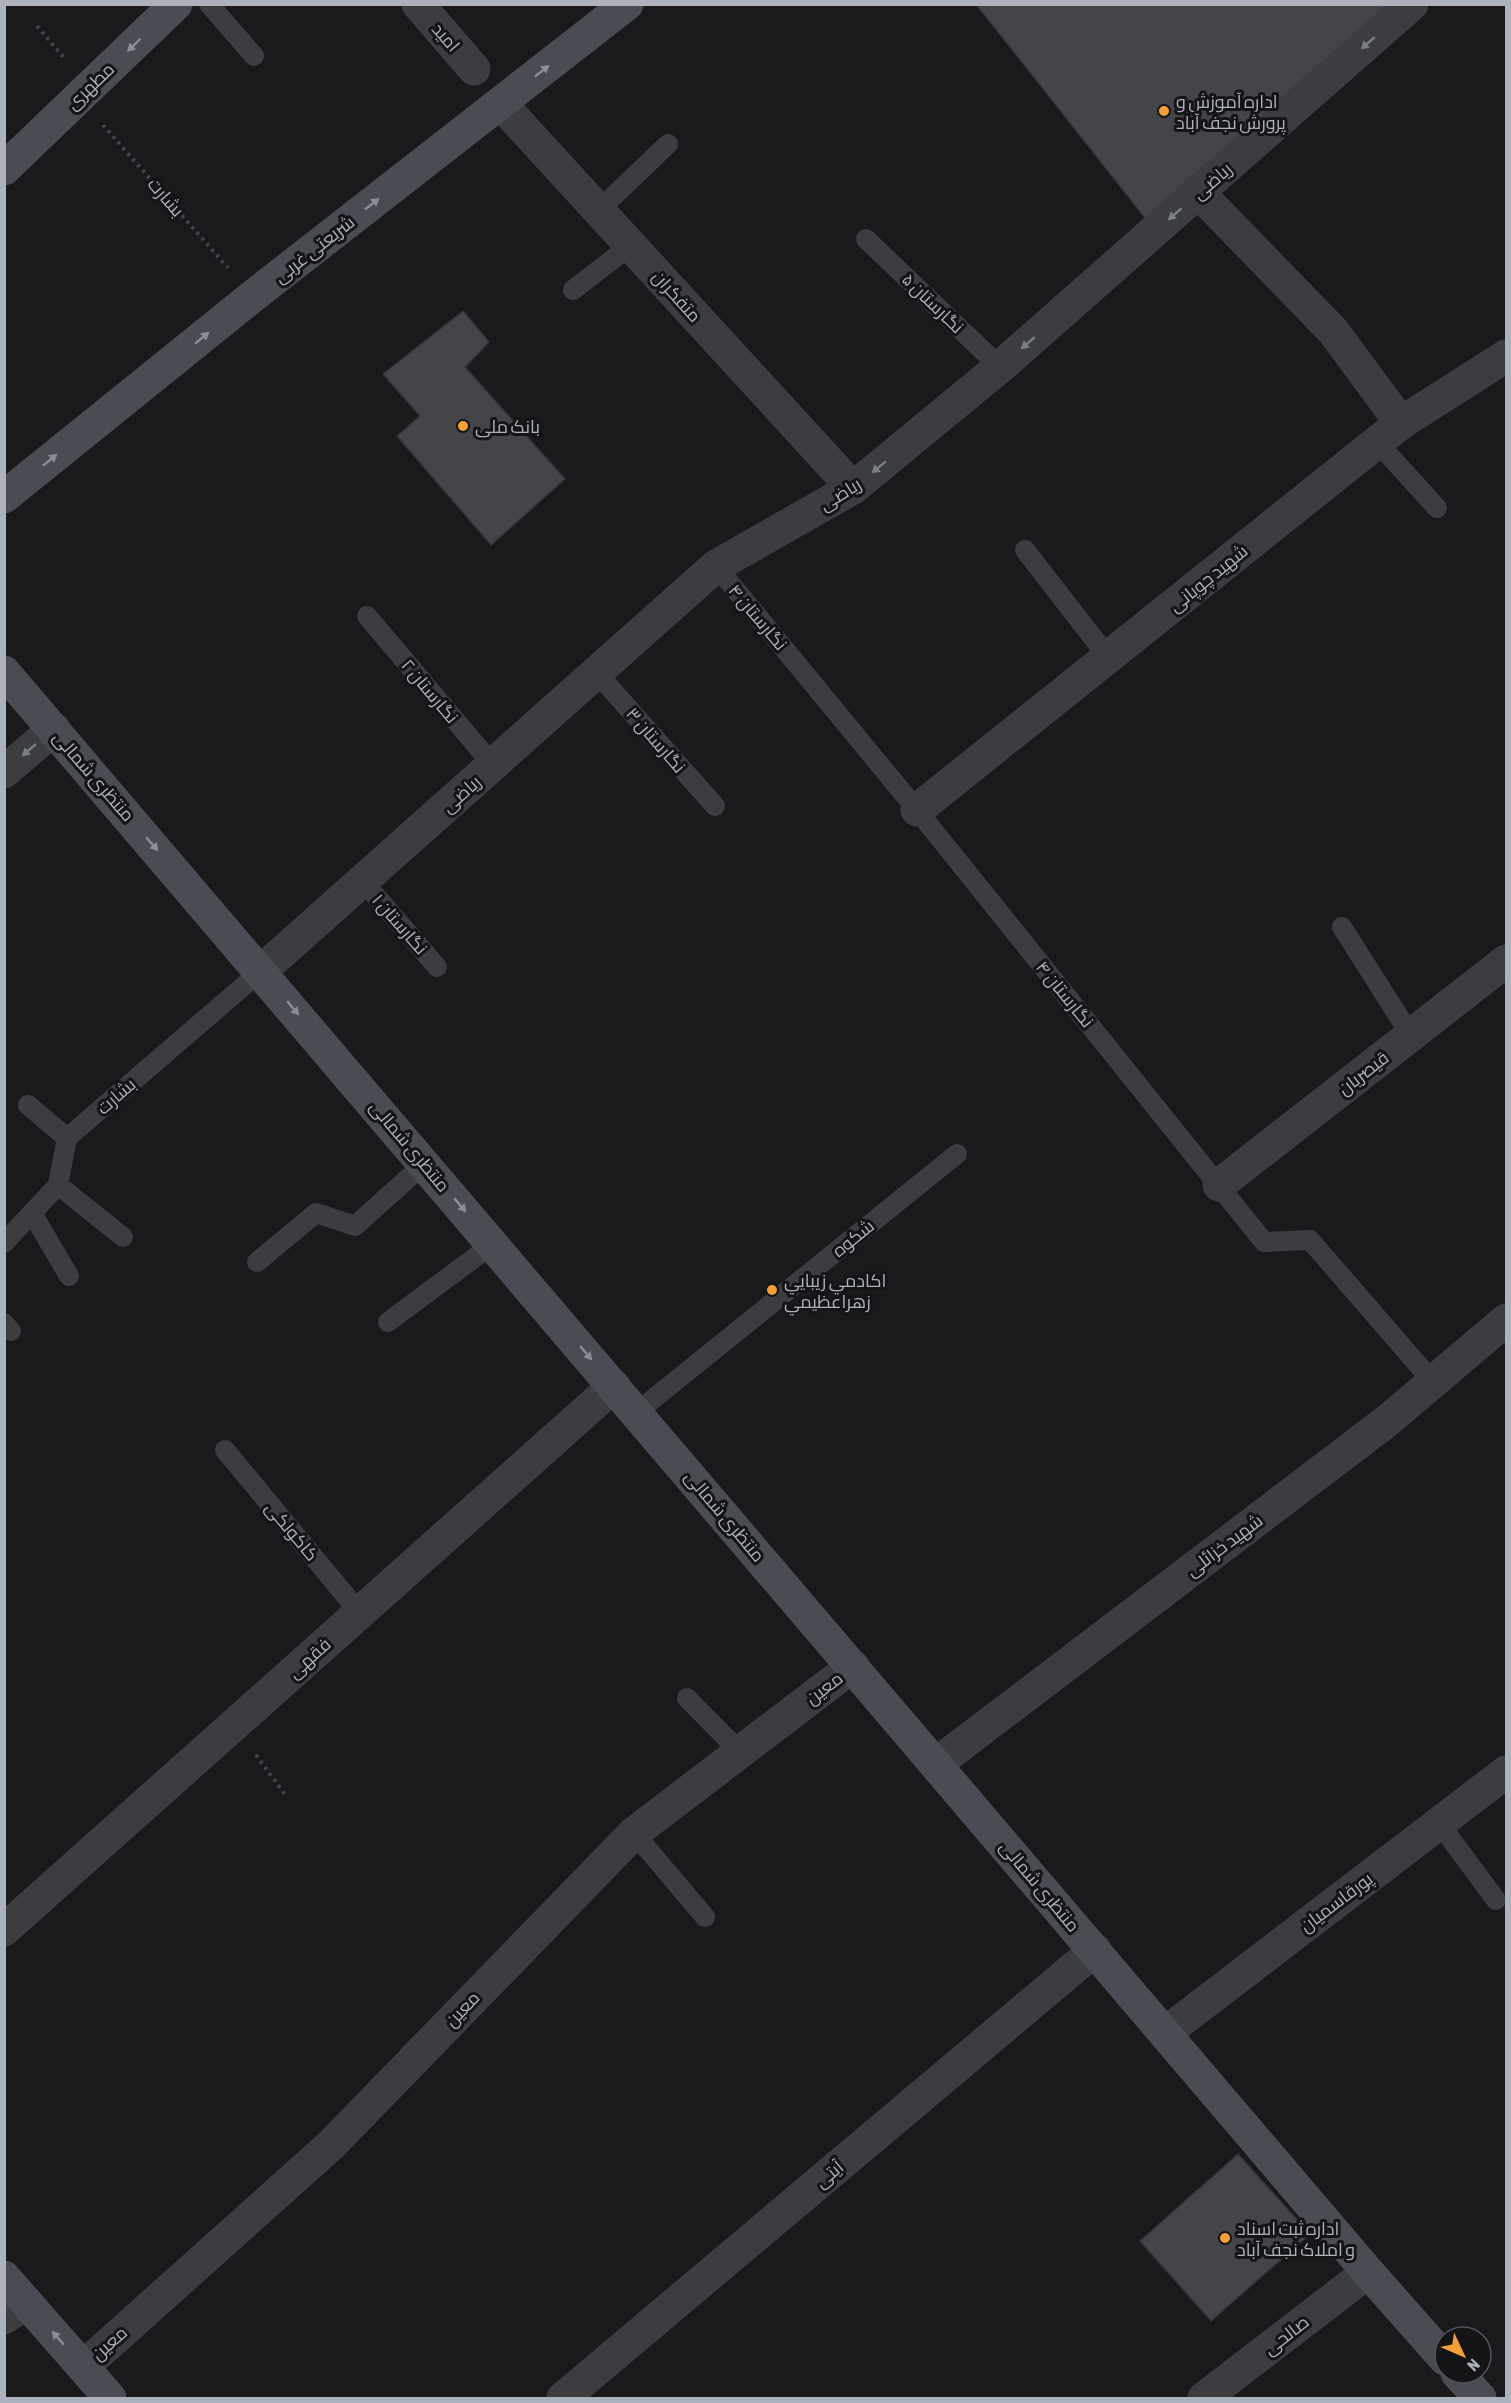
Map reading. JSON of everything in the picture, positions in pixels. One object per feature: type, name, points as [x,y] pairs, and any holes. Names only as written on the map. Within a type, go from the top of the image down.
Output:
[{"type":"main road","name":"مطهری","points":[[4,168],[176,4]]},
{"type":"main road","name":"شریعتی غربی","points":[[4,497],[253,296],[627,4]]},
{"type":"main road","name":"منتظری شمالی","points":[[4,672],[1433,2345]]},
{"type":"main road","points":[[4,2277],[16,2310],[83,2367],[110,2398]]},
{"type":"main road","points":[[1468,2385],[1480,2398]]},
{"type":"street","name":"امید","points":[[418,4],[474,69]]},
{"type":"street","name":"ریاضی","points":[[261,971],[716,566],[853,488],[1000,367],[1412,4]]},
{"type":"street","name":"متفکران","points":[[501,104],[853,488]]},
{"type":"street","points":[[1199,193],[1333,331],[1389,432]]},
{"type":"street","name":"شهید چوپانی","points":[[917,810],[1389,432],[1506,356]]},
{"type":"street","points":[[4,772],[54,729]]},
{"type":"street","name":"قیصریان","points":[[1219,1185],[1506,961]]},
{"type":"street","name":"شهید خزائلی","points":[[936,1764],[1387,1421],[1506,1320]]},
{"type":"street","name":"فقهی","points":[[4,1930],[614,1386]]},
{"type":"street","name":"معین","points":[[83,2367],[330,2145],[634,1833],[853,1666]]},
{"type":"street","name":"پورقاسمیان","points":[[1165,2033],[1506,1772]]},
{"type":"street","name":"آیتی","points":[[563,2398],[1095,1950]]},
{"type":"street","name":"صالحی","points":[[1204,2398],[1368,2272]]},
{"type":"lane","points":[[208,4],[254,56]]},
{"type":"lane","points":[[599,210],[668,144]]},
{"type":"lane","name":"نگارستان ۵","points":[[866,239],[1000,367]]},
{"type":"lane","points":[[573,290],[631,244]]},
{"type":"lane","points":[[1389,432],[1437,508]]},
{"type":"lane","points":[[1025,549],[1108,657]]},
{"type":"lane","name":"نگارستان ۴","points":[[716,566],[917,810],[1264,1242],[1311,1240],[1433,1382]]},
{"type":"lane","name":"نگارستان ۲","points":[[366,616],[493,765]]},
{"type":"lane","name":"نگارستان ۳","points":[[597,673],[715,806]]},
{"type":"lane","name":"نگارستان ۱","points":[[363,881],[437,967]]},
{"type":"lane","points":[[1342,927],[1410,1036]]},
{"type":"lane","name":"بشارت","points":[[67,1138],[261,971]]},
{"type":"lane","points":[[4,1243],[58,1185],[67,1138],[28,1105]]},
{"type":"lane","name":"شکوه","points":[[637,1412],[957,1154]]},
{"type":"lane","points":[[257,1262],[316,1213],[355,1226],[425,1163]]},
{"type":"lane","points":[[58,1185],[123,1237]]},
{"type":"lane","points":[[32,1212],[69,1276]]},
{"type":"lane","points":[[388,1322],[494,1244]]},
{"type":"lane","name":"کاکولکی","points":[[225,1450],[360,1613]]},
{"type":"lane","points":[[687,1698],[740,1752]]},
{"type":"lane","points":[[1439,1823],[1496,1900]]},
{"type":"lane","points":[[634,1833],[705,1917]]},
{"type":"path","name":"بشارت","points":[[79,97],[253,296]]},
{"type":"path","points":[[234,1725],[286,1796]]},
{"type":"building","name":"اداره آموزش و پرورش نجف آباد","points":[[976,4],[1390,4],[1145,218]]},
{"type":"building","name":"بانک ملی","points":[[463,311],[489,342],[465,367],[565,479],[491,545],[397,436],[420,416],[383,374]]},
{"type":"building","name":"اداره ثبت اسناد و املاک نجف آباد","points":[[1238,2154],[1310,2234],[1211,2321],[1140,2241]]},
{"type":"place","name":"اداره آموزش و پرورش نجف آباد","points":[[1164,111]]},
{"type":"place","name":"بانک ملی","points":[[463,426]]},
{"type":"place","name":"اكادمي زيبايي زهراعظيمي","points":[[772,1290]]},
{"type":"place","name":"اداره ثبت اسناد و املاک نجف آباد","points":[[1225,2238]]}]
